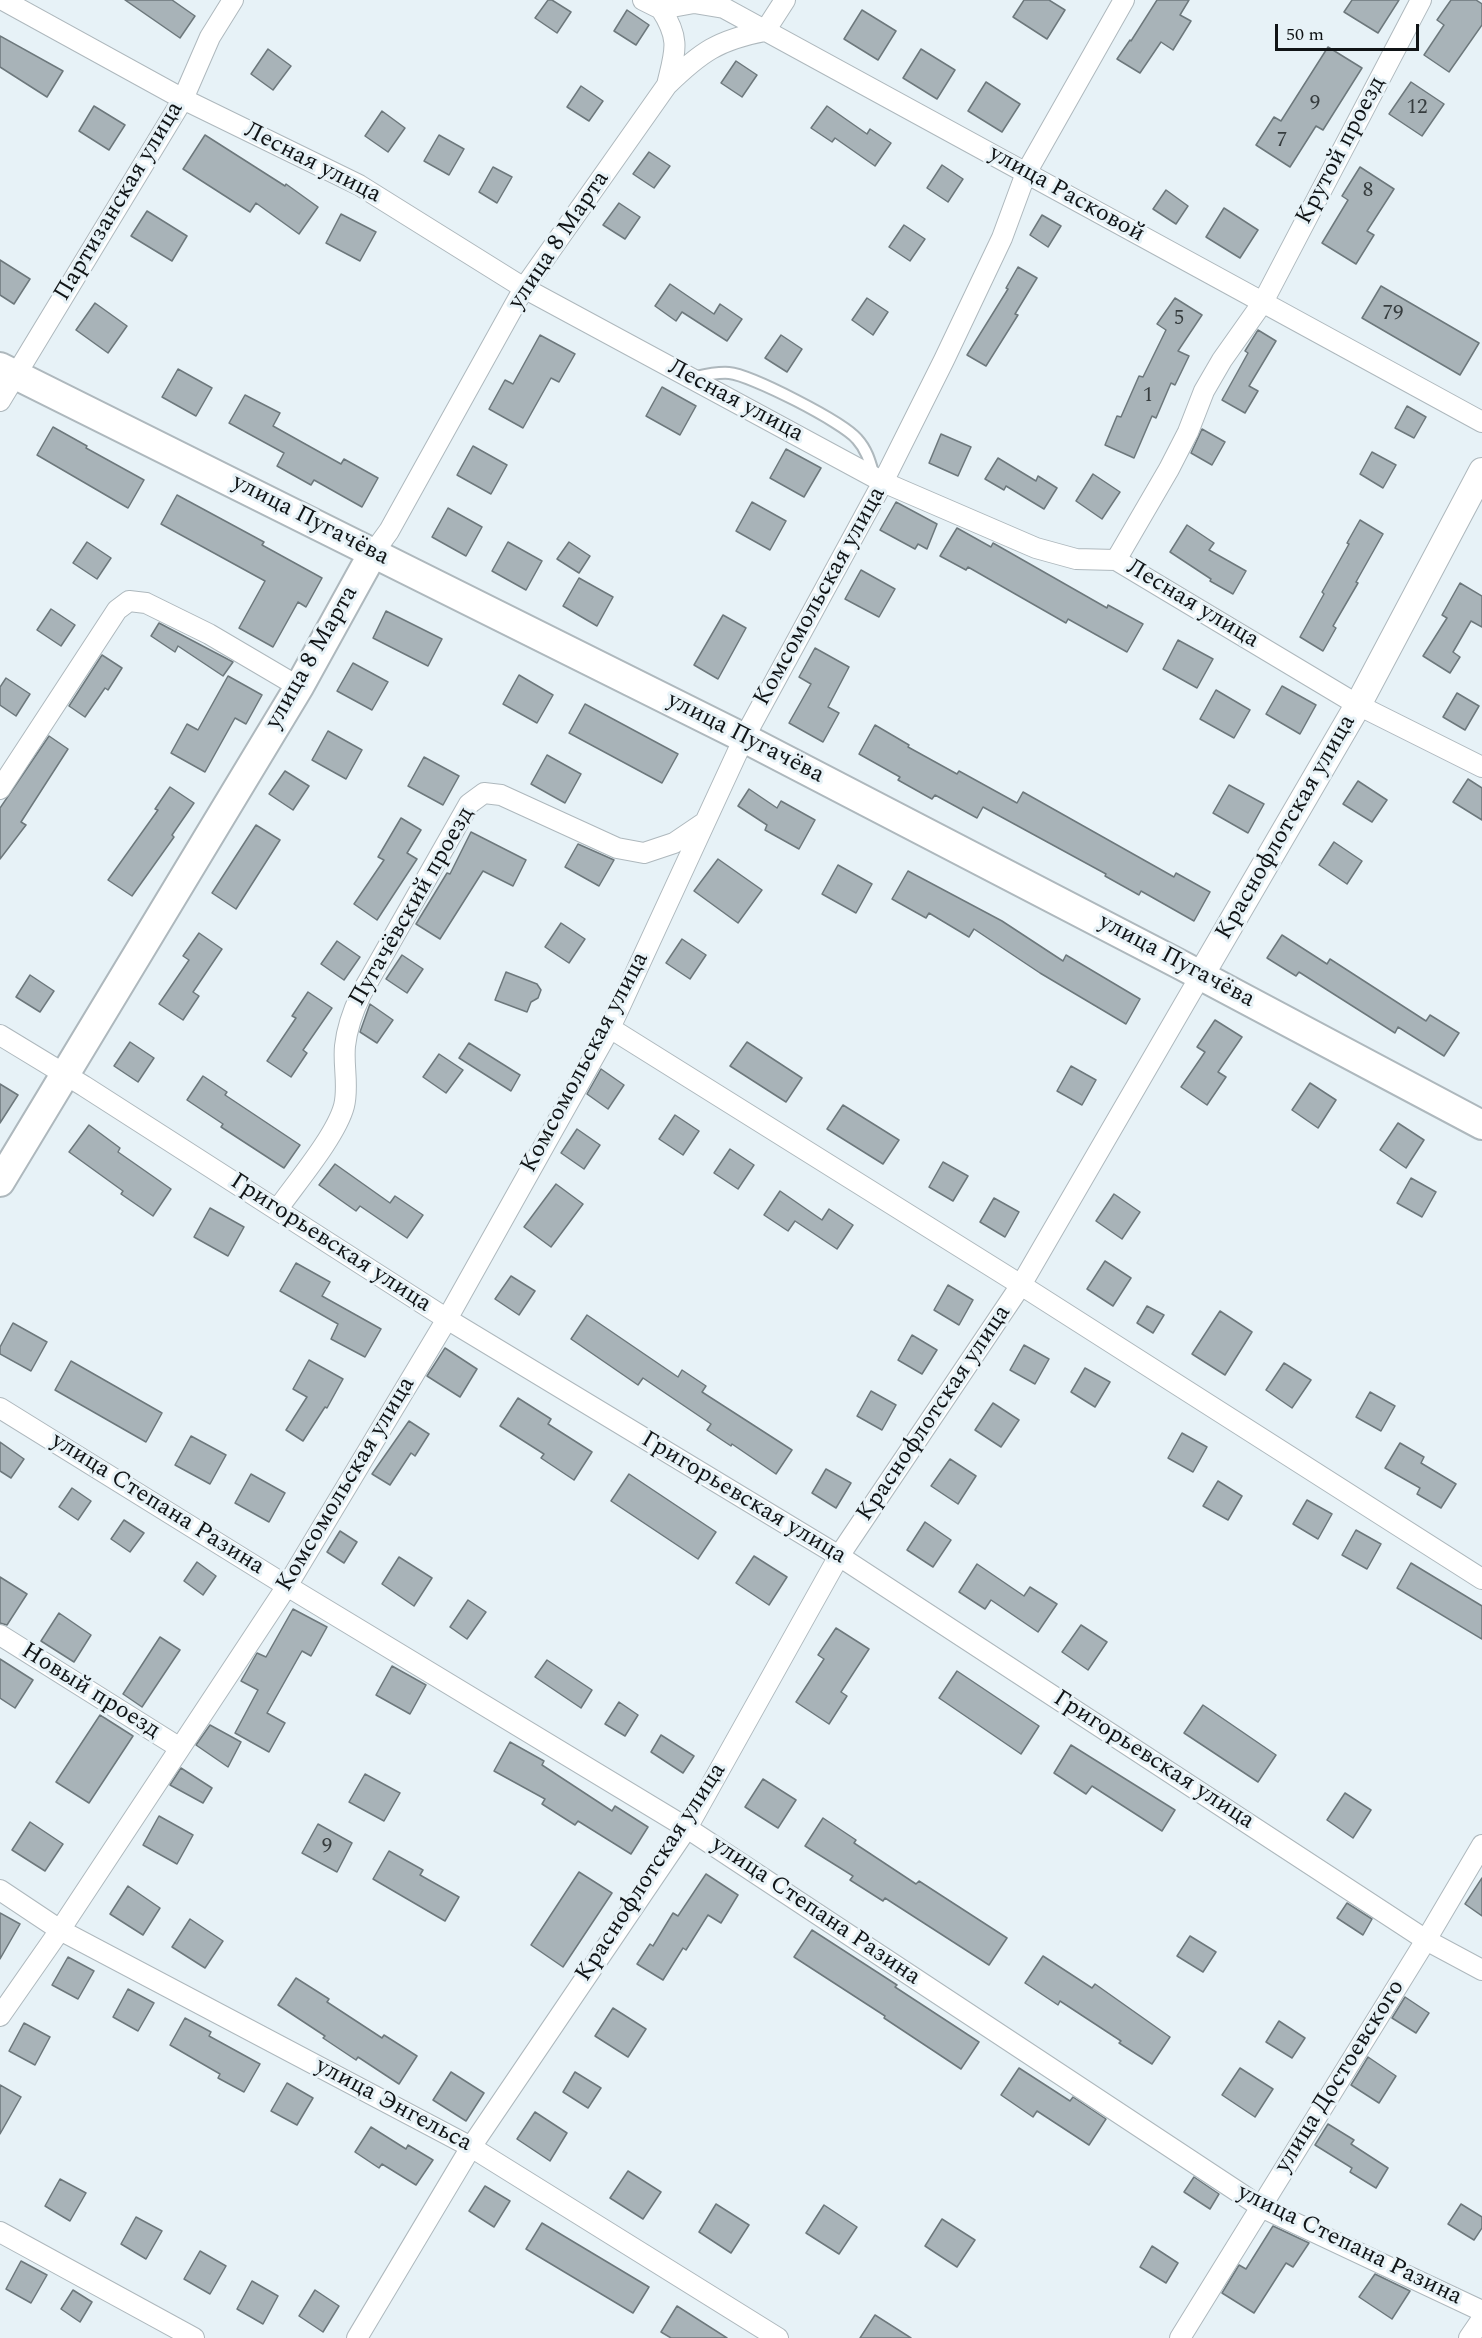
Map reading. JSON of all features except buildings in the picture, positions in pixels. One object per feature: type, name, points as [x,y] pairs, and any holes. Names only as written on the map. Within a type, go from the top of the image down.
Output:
[{"type":"main road","name":"улица Пугачёва","points":[[8,371],[744,738],[1201,975],[1482,1125]]},
{"type":"main road","name":"улица 8 Марта","points":[[0,1182],[299,687],[373,553]]},
{"type":"street","name":"Лесная улица","points":[[3,0],[183,99],[359,185],[524,288],[879,480],[1036,548],[1076,559],[1116,560],[1358,705],[1482,767]]},
{"type":"street","name":"Партизанская улица","points":[[0,401],[8,371],[183,99],[210,37],[233,0]]},
{"type":"street","points":[[643,0],[661,9],[672,25],[676,41],[667,85]]},
{"type":"street","points":[[765,31],[785,0]]},
{"type":"street","name":"Комсомольская улица","points":[[0,2016],[60,1930],[287,1586],[447,1319],[610,1028],[744,738],[1002,238],[1026,173],[1124,0]]},
{"type":"street","name":"Крутой проезд","points":[[1116,560],[1169,469],[1188,432],[1204,391],[1222,360],[1263,302],[1421,0]]},
{"type":"street","name":"улица Расковой","points":[[661,9],[694,3],[724,8],[1482,422]]},
{"type":"street","name":"улица 8 Марта","points":[[373,553],[389,531],[524,288],[667,85],[691,62],[711,48],[735,37],[765,31]]},
{"type":"street","name":"Краснофлотская улица","points":[[357,2338],[471,2147],[687,1827],[839,1556],[1021,1285],[1358,705],[1482,471]]},
{"type":"street","points":[[0,789],[117,610],[129,601],[146,603],[209,634],[299,687]]},
{"type":"street","name":"Пугачёвский проезд","points":[[277,1210],[334,1129],[344,1105],[346,1039],[349,1021],[361,994],[469,804],[484,793],[501,795],[617,848],[644,853],[674,843],[705,822]]},
{"type":"street","points":[[610,1028],[1021,1285],[1482,1579]]},
{"type":"street","name":"Григорьевская улица","points":[[0,1035],[447,1319],[839,1556],[1426,1940],[1482,1970]]},
{"type":"street","name":"улица Степана Разина","points":[[0,1408],[287,1586],[687,1827],[1261,2207],[1482,2311]]},
{"type":"street","name":"Новый проезд","points":[[0,1635],[180,1748]]},
{"type":"street","name":"улица Достоевского","points":[[1180,2338],[1426,1940],[1482,1845]]},
{"type":"street","name":"улица Энгельса","points":[[0,1890],[60,1930],[471,2147],[778,2338]]},
{"type":"street","points":[[0,2232],[194,2338]]},
{"type":"street","points":[[1469,2338],[1482,2319]]},
{"type":"lane","points":[[692,378],[711,373],[731,373],[755,381],[836,423],[856,437],[867,452],[879,480]]}]
